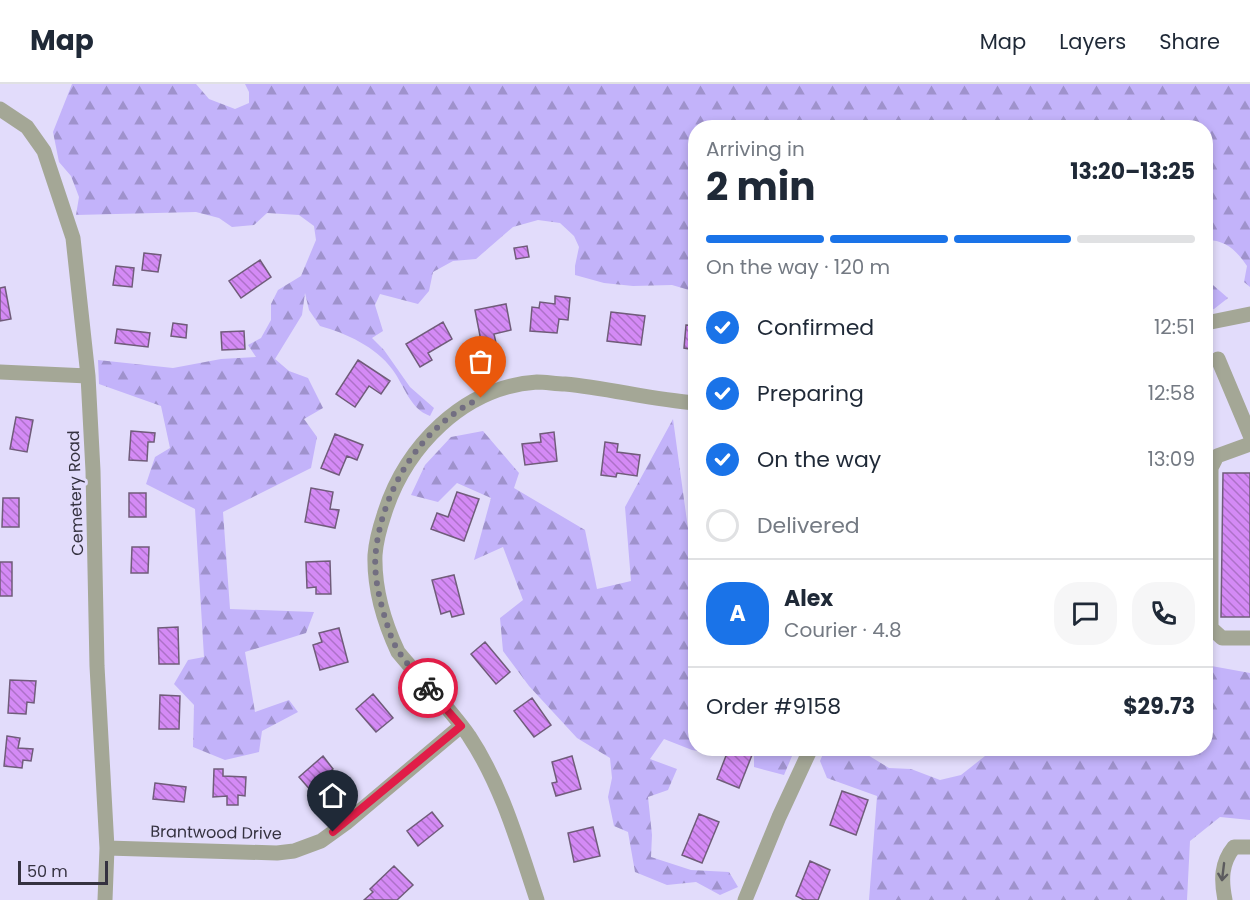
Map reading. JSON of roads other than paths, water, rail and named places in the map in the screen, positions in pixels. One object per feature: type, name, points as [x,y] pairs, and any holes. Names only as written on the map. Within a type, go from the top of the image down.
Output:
[{"type":"street","name":"Cemetery Road","points":[[0,109],[27,127],[44,151],[73,238],[88,376],[93,471],[98,666],[107,848],[105,900]]},
{"type":"street","points":[[1213,322],[1250,314]]},
{"type":"street","points":[[1218,359],[1250,435]]},
{"type":"street","points":[[0,372],[88,376]]},
{"type":"street","points":[[537,900],[499,790],[485,762],[461,726],[398,652],[382,609],[376,578],[375,552],[379,532],[391,493],[411,459],[437,427],[462,407],[500,390],[537,382],[596,387],[688,403]]},
{"type":"street","points":[[1213,463],[1217,456],[1250,444]]},
{"type":"street","points":[[1213,630],[1222,638],[1250,638]]},
{"type":"street","name":"Brantwood Drive","points":[[107,848],[277,853],[309,846],[321,841],[346,823],[461,726]]},
{"type":"street","points":[[746,900],[807,756]]},
{"type":"street","points":[[1225,900],[1222,882],[1225,861],[1234,847],[1250,847]]}]
